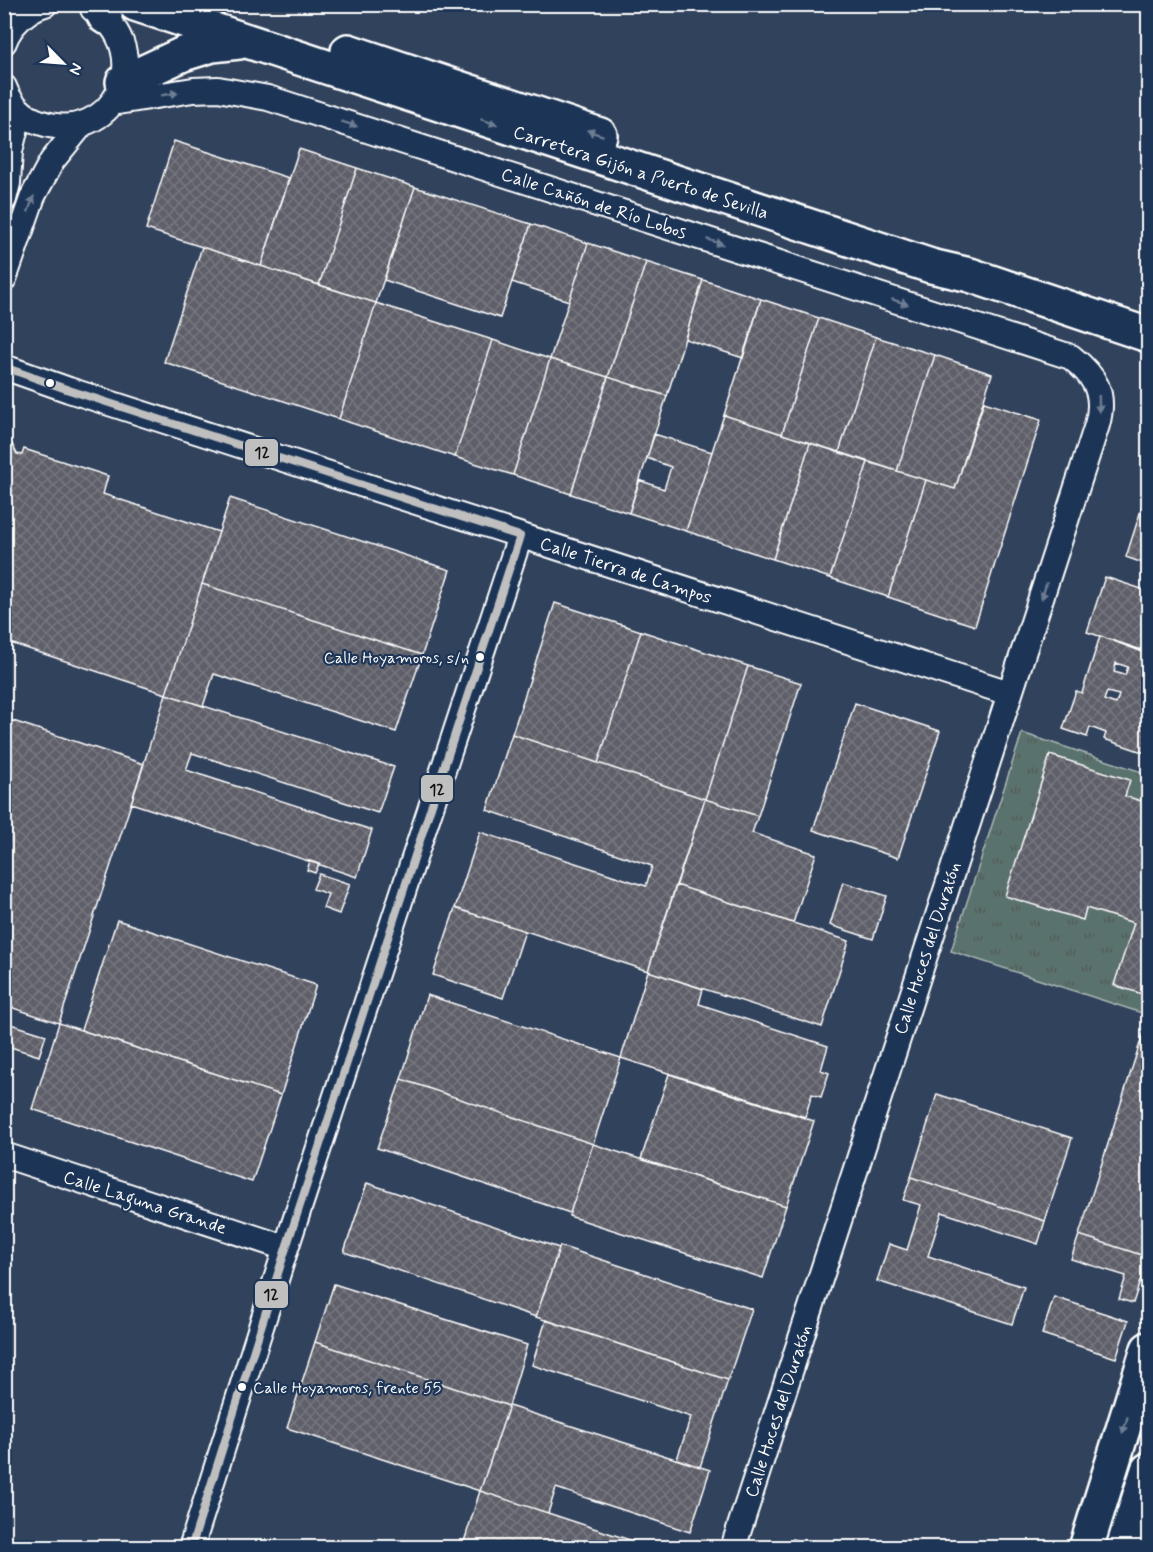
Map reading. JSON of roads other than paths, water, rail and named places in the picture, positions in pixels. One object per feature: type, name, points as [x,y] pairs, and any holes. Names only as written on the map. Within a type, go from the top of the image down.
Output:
[{"type":"highway","name":"Carretera Gijón a Puerto de Sevilla","points":[[135,4],[909,259],[970,275],[1149,335]]},
{"type":"highway","points":[[176,4],[389,76],[489,97]]},
{"type":"highway","name":"Carretera Gijón a Puerto de Sevilla","points":[[205,4],[1149,318]]},
{"type":"highway","points":[[117,93],[183,54],[212,45],[247,42]]},
{"type":"highway","points":[[1086,1548],[1149,1349]]},
{"type":"highway","points":[[1124,1548],[1149,1470]]},
{"type":"street","points":[[4,42],[19,19],[37,6],[45,4]]},
{"type":"street","points":[[11,104],[34,120],[49,126],[66,127],[82,124],[99,116],[117,93],[126,64],[123,47],[116,31],[95,9]]},
{"type":"street","name":"Calle Cañón de Río Lobos","points":[[117,93],[218,89],[268,98],[1071,357]]},
{"type":"street","points":[[4,199],[8,183],[11,104]]},
{"type":"street","points":[[4,279],[33,196],[52,161],[82,124]]},
{"type":"street","name":"Calle Hoces del Duratón","points":[[734,1548],[1100,416],[1099,392],[1094,380],[1071,357]]},
{"type":"street","name":"Calle Tierra de Campos","points":[[4,367],[80,394],[1010,693]]},
{"type":"street","points":[[191,1548],[286,1248],[520,536]]},
{"type":"street","name":"Calle Laguna Grande","points":[[4,1155],[286,1248]]},
{"type":"place","name":"Calle Hoyamoros, s/n","points":[[480,657]]},
{"type":"place","name":"Calle Hoyamoros, frente 55","points":[[242,1387]]}]
